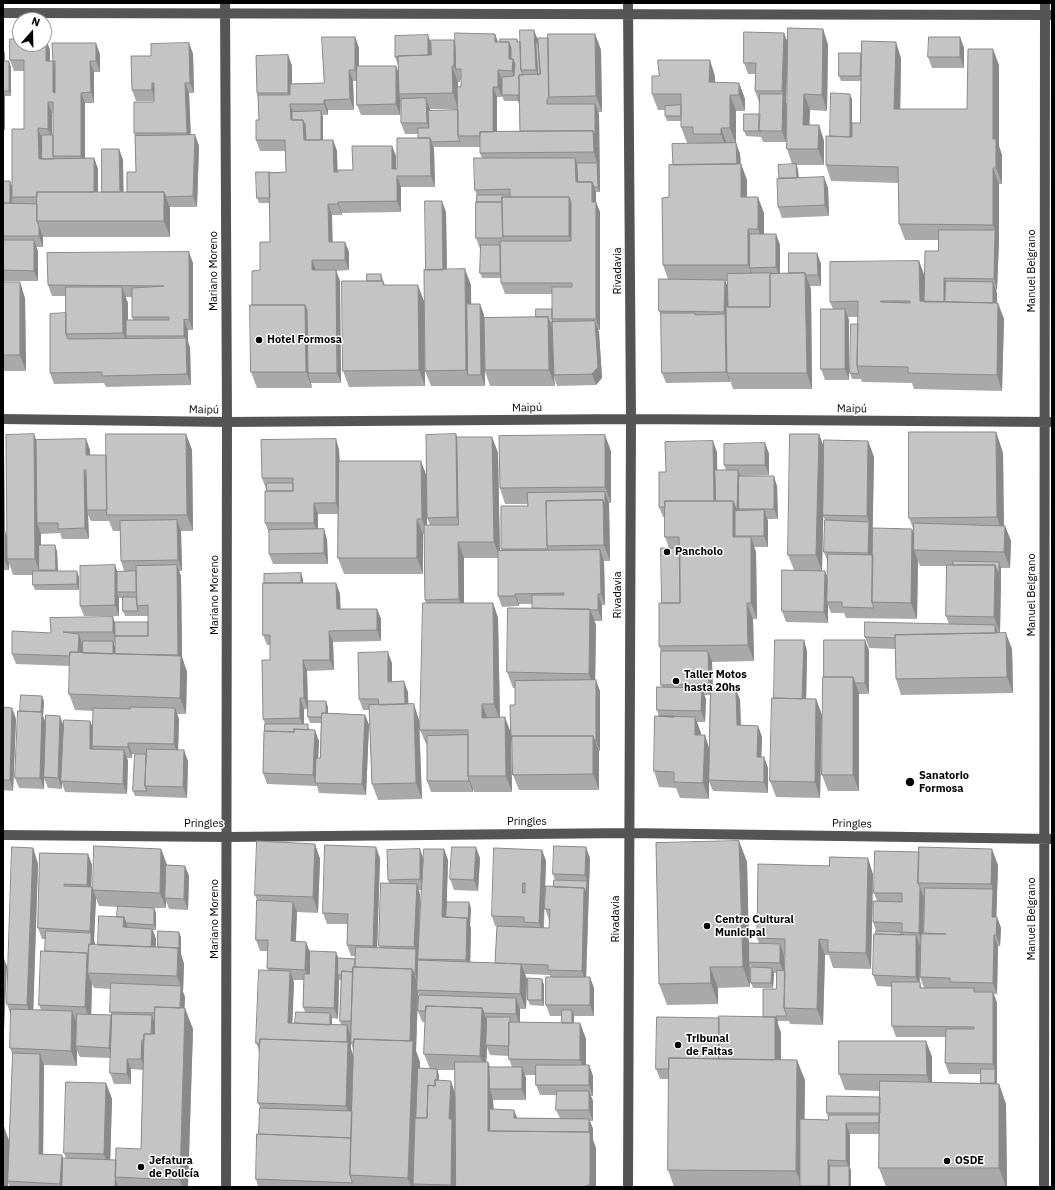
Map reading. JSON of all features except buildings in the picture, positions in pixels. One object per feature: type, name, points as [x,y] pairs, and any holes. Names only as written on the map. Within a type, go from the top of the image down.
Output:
[{"type":"street","name":"Rivadavia","points":[[628,3],[631,419],[628,833],[628,1187]]},
{"type":"street","name":"Manuel Belgrano","points":[[1044,1187],[1048,839],[1048,15],[1045,3]]},
{"type":"street","points":[[3,13],[225,8],[628,14],[1048,15]]},
{"type":"street","name":"Mariano Moreno","points":[[225,8],[227,422],[226,1187]]},
{"type":"street","name":"Maipú","points":[[3,419],[227,422],[631,419],[1048,422]]},
{"type":"street","name":"Pringles","points":[[3,835],[227,837],[628,833],[1048,839]]},
{"type":"place","name":"Hotel Formosa","points":[[259,340]]},
{"type":"place","name":"Pancholo","points":[[667,552]]},
{"type":"place","name":"Taller Motos hasta 20hs","points":[[676,681]]},
{"type":"place","name":"Sanatorio Formosa","points":[[910,782]]},
{"type":"place","name":"Centro Cultural Municipal","points":[[707,926]]},
{"type":"place","name":"Tribunal de Faltas","points":[[678,1045]]},
{"type":"place","name":"OSDE","points":[[947,1161]]},
{"type":"place","name":"Jefatura de Policía","points":[[141,1167]]}]
